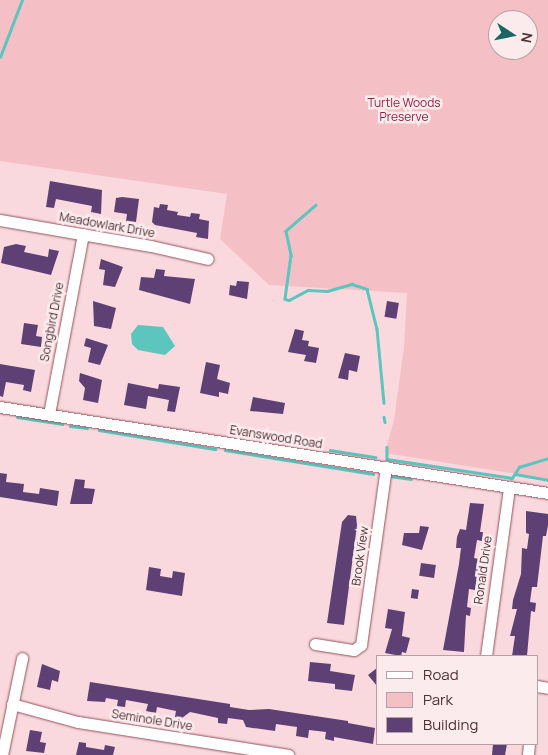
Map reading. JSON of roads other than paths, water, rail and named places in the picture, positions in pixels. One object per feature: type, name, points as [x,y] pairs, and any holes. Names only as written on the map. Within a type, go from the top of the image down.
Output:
[{"type":"street","name":"Meadowlark Drive","points":[[0,220],[83,234],[208,260]]},
{"type":"street","name":"Songbird Drive","points":[[49,414],[83,234]]},
{"type":"street","name":"Evanswood Road","points":[[0,407],[548,493]]},
{"type":"street","name":"Brook View","points":[[315,644],[354,650],[359,648],[386,468]]},
{"type":"street","name":"Ronald Drive","points":[[486,655],[508,487]]},
{"type":"street","points":[[2,755],[22,658]]},
{"type":"street","name":"Seminole Drive","points":[[12,704],[78,722],[262,753],[288,755]]},
{"type":"water","points":[[138,325],[163,327],[175,346],[165,355],[138,350],[132,344],[131,334]]},
{"type":"waterway","points":[[0,57],[22,0]]},
{"type":"waterway","points":[[316,205],[286,231],[291,255],[285,299],[289,300],[308,290],[327,291],[352,284],[367,289],[377,329],[384,403]]},
{"type":"waterway","points":[[17,417],[62,424]]},
{"type":"waterway","points":[[384,417],[385,422]]},
{"type":"waterway","points":[[70,426],[87,428]]},
{"type":"waterway","points":[[99,430],[215,449]]},
{"type":"waterway","points":[[387,447],[387,459],[512,478],[519,467],[548,458]]},
{"type":"waterway","points":[[225,450],[373,474]]},
{"type":"waterway","points":[[330,450],[375,457]]},
{"type":"waterway","points":[[515,474],[548,480]]},
{"type":"waterway","points":[[390,476],[411,479]]},
{"type":"park label","name":"Turtle Woods Preserve","points":[[404,110]]}]
